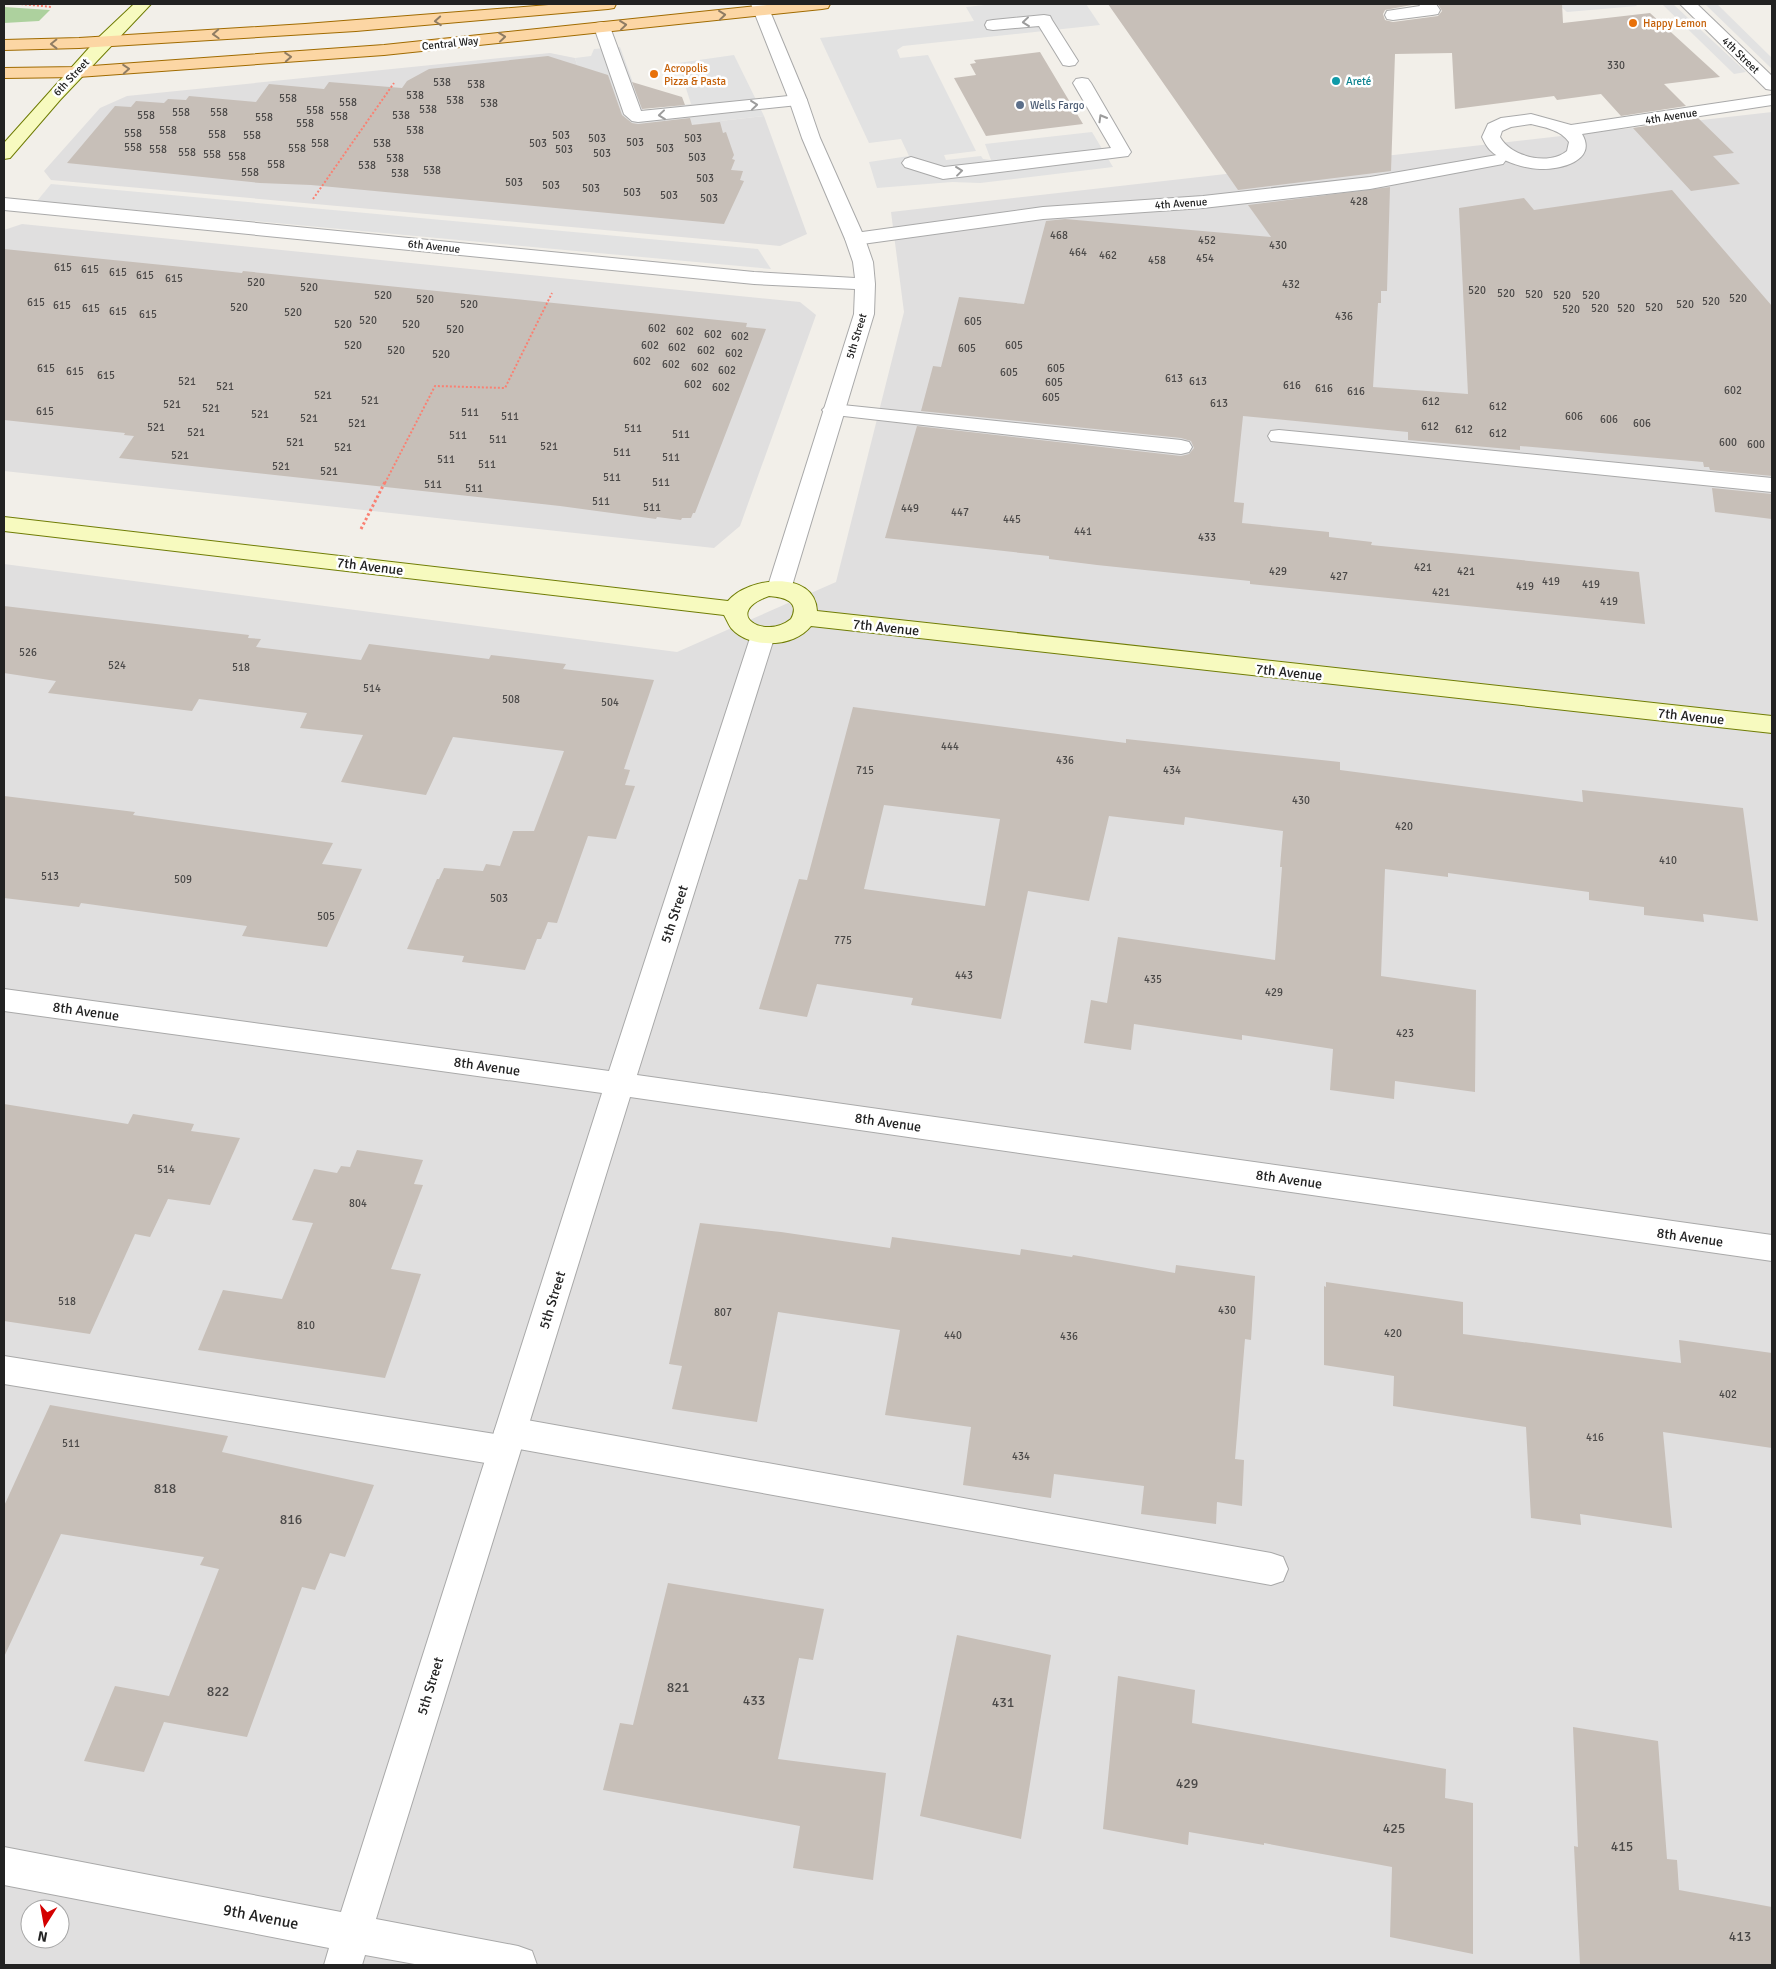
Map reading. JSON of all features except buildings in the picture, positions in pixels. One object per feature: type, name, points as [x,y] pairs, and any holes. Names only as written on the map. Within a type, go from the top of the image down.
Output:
[{"type":"main road","name":"Central Way","points":[[4,45],[103,43],[382,25],[486,17],[608,4]]},
{"type":"main road","name":"Central Way","points":[[4,73],[78,72],[384,50],[602,27],[760,7],[822,4]]},
{"type":"street","name":"6th Street","points":[[4,154],[103,43],[143,4]]},
{"type":"street","points":[[1393,15],[1432,10],[1427,4]]},
{"type":"street","name":"4th Street","points":[[1688,4],[1772,85]]},
{"type":"street","name":"5th Street","points":[[760,7],[798,100],[811,138],[855,239],[863,262],[865,284],[864,314],[832,410],[779,589]]},
{"type":"street","points":[[993,25],[1044,20],[1069,61]]},
{"type":"street","points":[[602,27],[633,114],[646,117],[798,100]]},
{"type":"street","points":[[911,163],[943,173],[1122,152],[1082,83]]},
{"type":"street","name":"4th Avenue","points":[[1569,131],[1772,100]]},
{"type":"street","name":"4th Avenue","points":[[855,239],[1043,213],[1203,202],[1370,184],[1501,157],[1531,162],[1558,162],[1569,158],[1576,152],[1578,145],[1576,138],[1569,131],[1558,126],[1531,119],[1504,122],[1490,133],[1490,140],[1501,157]]},
{"type":"street","name":"6th Avenue","points":[[4,204],[744,277],[865,284]]},
{"type":"street","points":[[832,410],[1182,447]]},
{"type":"street","points":[[1279,436],[1772,485]]},
{"type":"street","name":"7th Avenue","points":[[4,524],[735,608]]},
{"type":"street","points":[[768,588],[779,589],[790,591],[805,602],[806,618],[801,625],[792,631],[781,634],[763,635],[747,630],[739,624],[735,617],[735,608],[739,601],[746,595],[768,588]]},
{"type":"street","name":"7th Avenue","points":[[806,618],[1772,725]]},
{"type":"street","name":"5th Street","points":[[348,1950],[507,1441],[763,635]]},
{"type":"street","name":"8th Avenue","points":[[4,1000],[620,1084],[1772,1248]]},
{"type":"street","points":[[4,1370],[507,1441],[1271,1569]]},
{"type":"street","name":"9th Avenue","points":[[4,1866],[348,1950],[518,1965]]},
{"type":"path","points":[[312,200],[396,80]]},
{"type":"path","points":[[361,529],[435,386],[505,388],[553,291]]},
{"type":"shaded area","points":[[994,4],[1086,4],[1100,25],[903,46],[897,50],[900,58],[928,55],[976,151],[944,155],[946,160],[981,156],[983,159],[991,160],[985,144],[1092,132],[1113,167],[980,183],[952,182],[877,188],[869,162],[909,156],[901,139],[869,143],[820,38],[974,21],[966,7]]},
{"type":"shaded area","points":[[1558,4],[1635,4],[1637,6],[1567,12]]},
{"type":"shaded area","points":[[1662,4],[1673,4],[1746,72],[1734,74]]},
{"type":"shaded area","points":[[1705,4],[1717,4],[1772,58],[1772,69]]},
{"type":"shaded area","points":[[620,47],[643,110],[691,104],[678,63],[734,55],[764,116],[614,133],[597,132],[575,58],[591,56],[594,49]]},
{"type":"shaded area","points":[[550,53],[575,58],[597,132],[614,133],[764,116],[807,234],[780,246],[51,180],[44,171],[100,108],[127,96]]},
{"type":"shaded area","points":[[1772,112],[1772,1965],[4,1965],[4,564],[677,652],[836,582],[904,312],[891,212]]},
{"type":"shaded area","points":[[51,184],[758,249],[771,269],[37,201]]},
{"type":"shaded area","points":[[22,224],[800,302],[816,315],[740,526],[714,548],[4,471],[4,230]]},
{"type":"green space","points":[[4,7],[50,10],[39,21],[4,23]]},
{"type":"place","name":"Happy Lemon","points":[[1633,23]]},
{"type":"place","name":"Acropolis Pizza & Pasta","points":[[654,74]]},
{"type":"place","name":"Areté","points":[[1336,81]]},
{"type":"place","name":"Wells Fargo","points":[[1020,105]]}]
